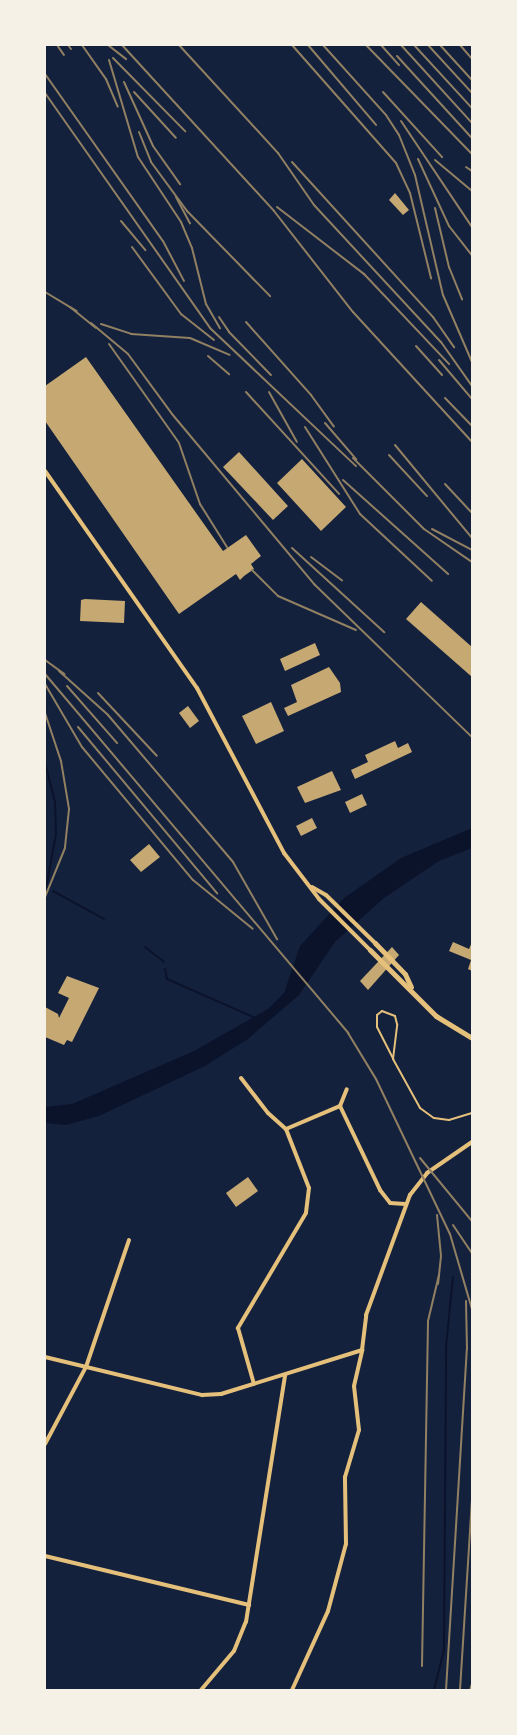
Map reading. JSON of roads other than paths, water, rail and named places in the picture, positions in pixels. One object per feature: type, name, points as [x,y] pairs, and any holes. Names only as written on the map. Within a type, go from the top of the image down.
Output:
[{"type":"street","points":[[45,471],[197,688],[284,853],[319,899],[412,988],[436,1017],[472,1038]]},
{"type":"street","points":[[311,887],[326,895],[375,943],[405,974],[412,988]]},
{"type":"street","points":[[241,1078],[286,1129],[309,1188],[306,1214],[238,1328],[254,1384]]},
{"type":"street","points":[[286,1129],[340,1106],[347,1089]]},
{"type":"street","points":[[340,1106],[380,1190],[390,1203],[405,1204]]},
{"type":"street","points":[[292,1690],[328,1611],[346,1544],[345,1477],[359,1430],[354,1386],[362,1350],[366,1315],[405,1204],[418,1183],[436,1165],[472,1142]]},
{"type":"street","points":[[45,1444],[86,1367],[129,1240]]},
{"type":"street","points":[[45,1357],[202,1395],[254,1384],[362,1350]]},
{"type":"street","points":[[201,1690],[234,1651],[249,1605],[285,1375]]},
{"type":"street","points":[[45,1556],[249,1605]]},
{"type":"lane","points":[[393,1059],[397,1024],[395,1016],[382,1011],[375,1021],[393,1059],[427,1114],[448,1120],[472,1113]]},
{"type":"water","points":[[472,828],[472,848],[439,861],[384,898],[335,942],[299,995],[248,1039],[205,1066],[99,1116],[66,1125],[45,1123],[45,1107],[72,1104],[194,1051],[268,1009],[284,993],[300,946],[344,898],[401,858]]},
{"type":"waterway","points":[[45,763],[55,802],[56,834],[46,888]]},
{"type":"waterway","points":[[53,891],[104,919]]},
{"type":"waterway","points":[[145,947],[164,962]]},
{"type":"waterway","points":[[165,969],[167,979],[253,1017]]},
{"type":"waterway","points":[[434,1690],[444,1650],[446,1347],[453,1277]]},
{"type":"railway","points":[[57,45],[64,55]]},
{"type":"railway","points":[[68,45],[71,49]]},
{"type":"railway","points":[[82,45],[106,79],[118,107]]},
{"type":"railway","points":[[108,45],[126,59]]},
{"type":"railway","points":[[122,45],[274,211],[353,312],[472,442]]},
{"type":"railway","points":[[179,45],[278,153],[314,205],[441,342],[472,386]]},
{"type":"railway","points":[[292,45],[396,163],[410,193],[431,278]]},
{"type":"railway","points":[[308,45],[376,125]]},
{"type":"railway","points":[[323,45],[386,115],[399,135],[415,175],[443,295],[472,362]]},
{"type":"railway","points":[[366,45],[472,154]]},
{"type":"railway","points":[[381,45],[399,65]]},
{"type":"railway","points":[[401,45],[472,123]]},
{"type":"railway","points":[[414,45],[472,108]]},
{"type":"railway","points":[[428,45],[472,93]]},
{"type":"railway","points":[[440,45],[472,80]]},
{"type":"railway","points":[[460,45],[472,59]]},
{"type":"railway","points":[[397,56],[472,138]]},
{"type":"railway","points":[[113,58],[185,131]]},
{"type":"railway","points":[[109,60],[138,157],[181,222],[192,248],[206,304],[220,328]]},
{"type":"railway","points":[[45,74],[163,241],[184,281]]},
{"type":"railway","points":[[124,82],[153,146],[180,184]]},
{"type":"railway","points":[[134,92],[176,138]]},
{"type":"railway","points":[[383,92],[442,157]]},
{"type":"railway","points":[[45,93],[210,328],[356,466]]},
{"type":"railway","points":[[401,121],[472,227]]},
{"type":"railway","points":[[139,132],[151,162],[187,211],[270,296]]},
{"type":"railway","points":[[418,159],[449,226],[472,255]]},
{"type":"railway","points":[[435,160],[472,191]]},
{"type":"railway","points":[[292,162],[433,317],[454,347]]},
{"type":"railway","points":[[466,167],[472,171]]},
{"type":"railway","points":[[176,197],[190,223]]},
{"type":"railway","points":[[277,207],[364,274],[449,364]]},
{"type":"railway","points":[[435,208],[449,267],[462,300]]},
{"type":"railway","points":[[121,221],[145,250]]},
{"type":"railway","points":[[132,247],[181,314],[214,340]]},
{"type":"railway","points":[[45,292],[77,311]]},
{"type":"railway","points":[[70,307],[96,328]]},
{"type":"railway","points":[[219,317],[229,332],[271,375]]},
{"type":"railway","points":[[246,322],[311,395],[334,427]]},
{"type":"railway","points":[[91,323],[128,354],[172,414],[314,584],[472,737]]},
{"type":"railway","points":[[101,324],[131,334],[190,338],[230,355]]},
{"type":"railway","points":[[109,344],[179,443],[200,504],[227,547]]},
{"type":"railway","points":[[416,346],[442,375]]},
{"type":"railway","points":[[208,356],[229,374]]},
{"type":"railway","points":[[439,360],[472,399]]},
{"type":"railway","points":[[246,392],[339,494]]},
{"type":"railway","points":[[269,392],[297,442]]},
{"type":"railway","points":[[445,398],[472,426]]},
{"type":"railway","points":[[325,423],[356,459]]},
{"type":"railway","points":[[305,427],[360,514],[432,581]]},
{"type":"railway","points":[[395,445],[472,538]]},
{"type":"railway","points":[[389,455],[427,496]]},
{"type":"railway","points":[[353,458],[424,529],[472,562]]},
{"type":"railway","points":[[343,480],[448,574]]},
{"type":"railway","points":[[445,484],[472,513]]},
{"type":"railway","points":[[432,529],[472,550]]},
{"type":"railway","points":[[292,548],[384,632]]},
{"type":"railway","points":[[311,557],[342,580]]},
{"type":"railway","points":[[252,570],[278,596],[356,630]]},
{"type":"railway","points":[[45,660],[64,674]]},
{"type":"railway","points":[[59,671],[108,715],[233,862],[277,939]]},
{"type":"railway","points":[[45,674],[348,1033],[376,1079],[450,1234],[472,1309]]},
{"type":"railway","points":[[45,684],[82,747],[193,880],[253,929]]},
{"type":"railway","points":[[67,686],[117,743]]},
{"type":"railway","points":[[98,693],[157,756]]},
{"type":"railway","points":[[45,713],[61,761],[69,809],[65,848],[45,897]]},
{"type":"railway","points":[[78,727],[217,893]]},
{"type":"railway","points":[[420,1158],[472,1221]]},
{"type":"railway","points":[[437,1215],[441,1256],[438,1284]]},
{"type":"railway","points":[[453,1225],[472,1253]]},
{"type":"railway","points":[[422,1666],[428,1321],[439,1275]]},
{"type":"railway","points":[[446,1690],[467,1349],[466,1301]]},
{"type":"railway","points":[[460,1690],[472,1498]]},
{"type":"railway","points":[[470,1690],[472,1684]]}]
